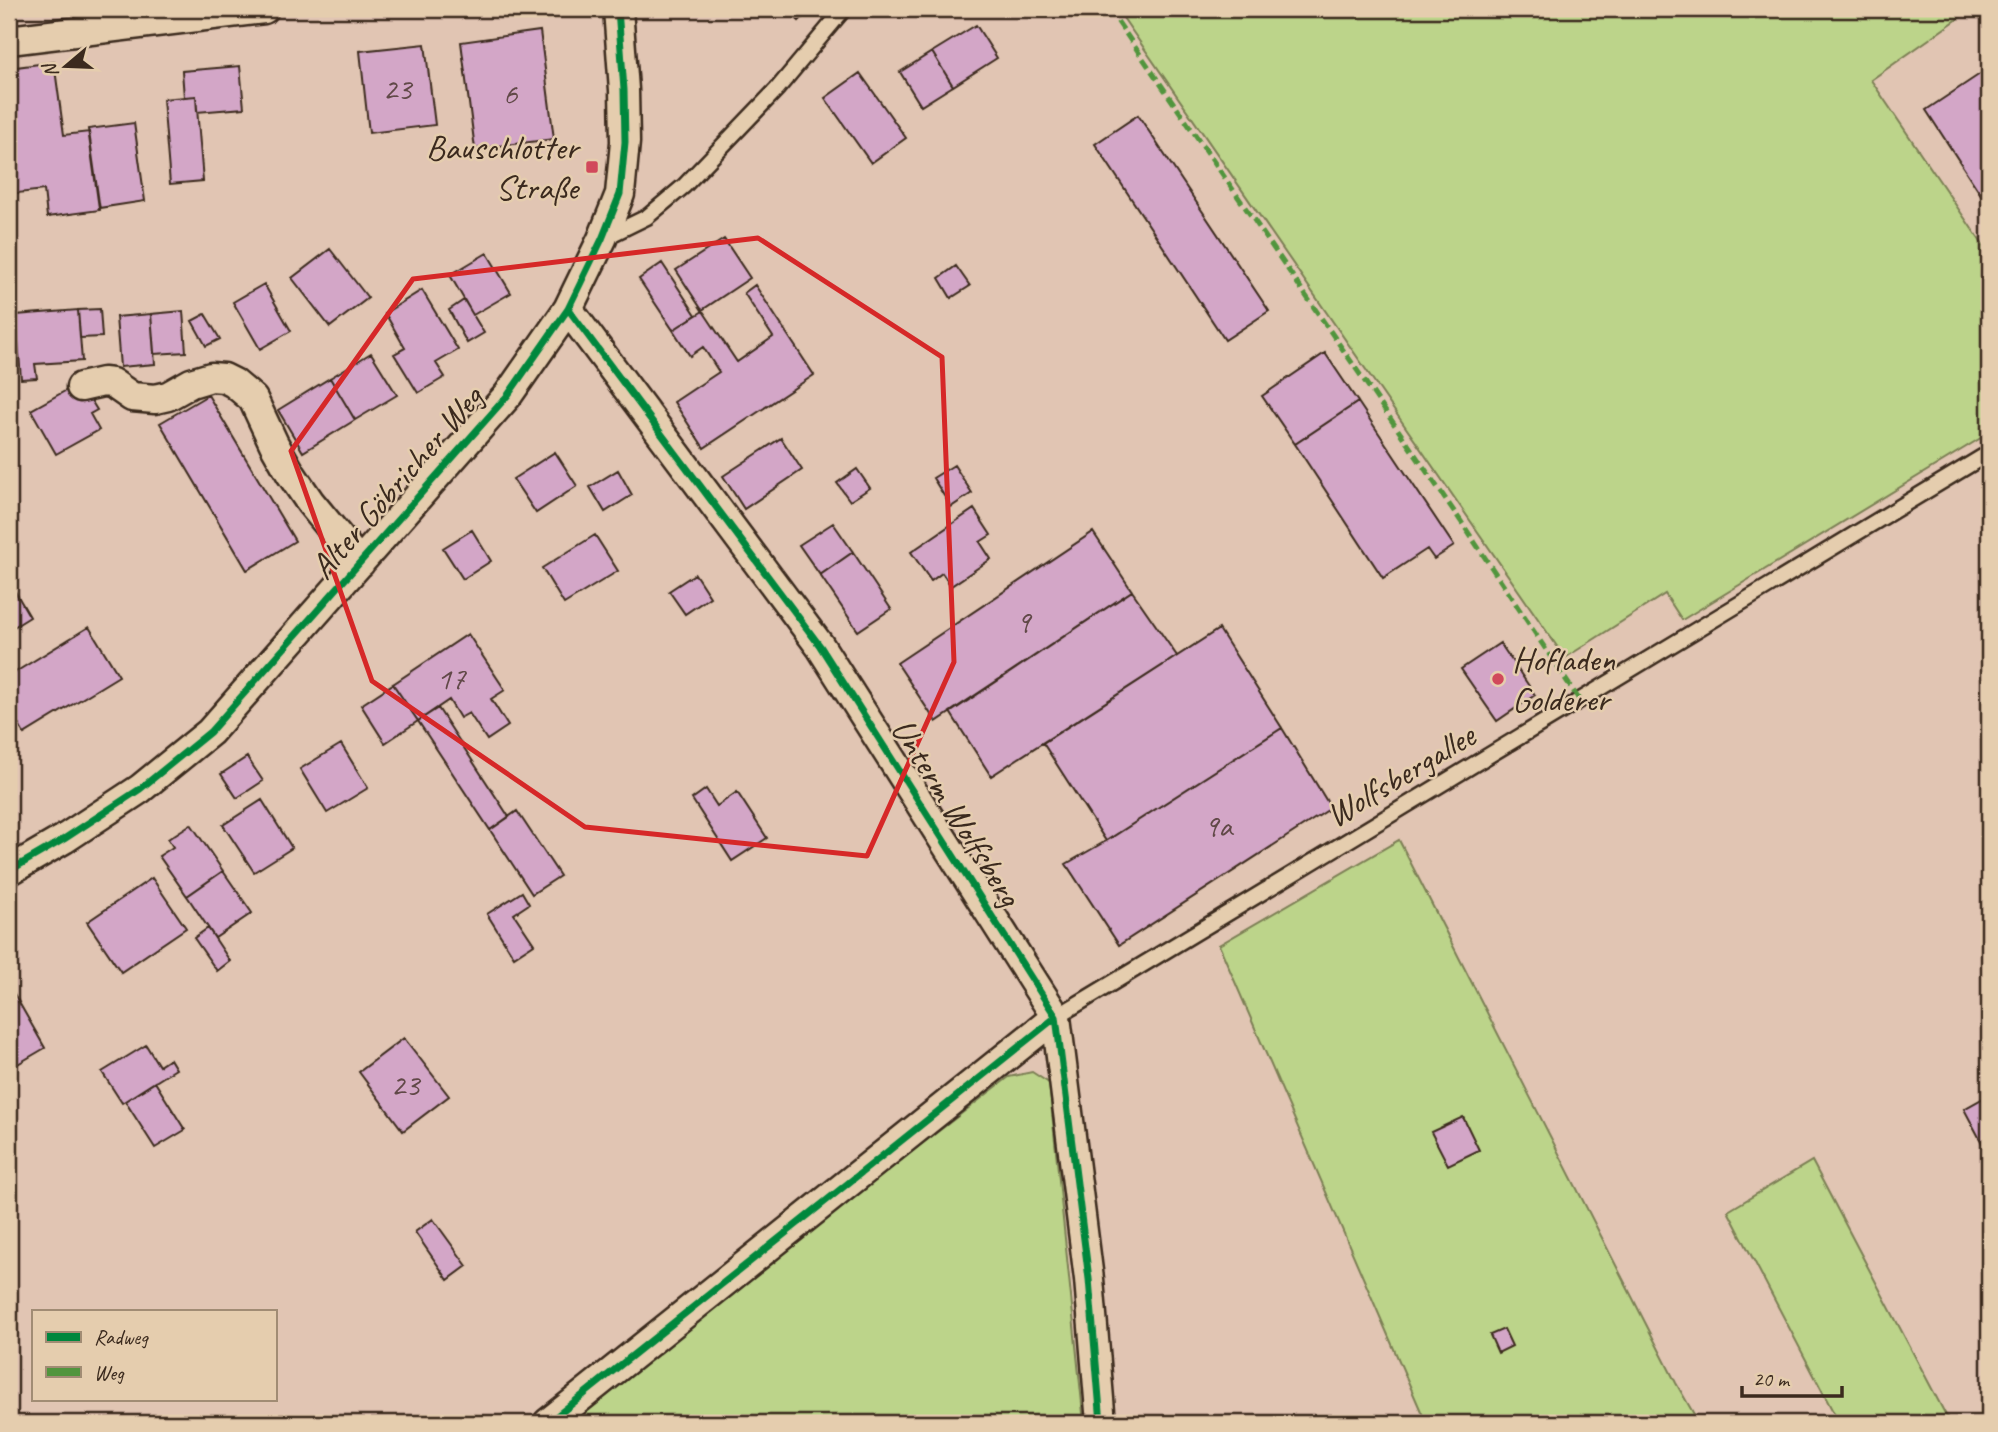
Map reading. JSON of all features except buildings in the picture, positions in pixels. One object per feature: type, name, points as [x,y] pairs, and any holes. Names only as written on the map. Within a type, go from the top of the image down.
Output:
[{"type":"street","points":[[9,40],[264,9]]},
{"type":"street","name":"Alter Göbricher Weg","points":[[9,871],[140,789],[210,732],[508,395],[568,309],[602,239],[620,194],[625,142],[618,9]]},
{"type":"street","name":"Unterm Wolfsberg","points":[[568,309],[820,646],[1056,1017],[1088,1279],[1101,1423]]},
{"type":"street","name":"Alter Göbricher Weg","points":[[80,387],[103,382],[112,383],[132,397],[155,399],[211,377],[224,378],[234,383],[253,399],[291,474],[310,502],[360,563]]},
{"type":"street","points":[[548,1423],[1056,1017]]},
{"type":"lane","points":[[602,239],[647,217],[684,186],[777,89],[844,9]]},
{"type":"lane","name":"Wolfsbergallee","points":[[1056,1017],[1989,453]]},
{"type":"highlighted area","points":[[758,238],[942,357],[954,662],[867,856],[585,827],[372,681],[291,451],[413,279]]},
{"type":"green space","points":[[1117,9],[1972,9],[1871,80],[1989,254],[1989,433],[1682,620],[1665,594],[1565,658]]},
{"type":"green space","points":[[1399,840],[1676,1383],[1699,1423],[1426,1423],[1219,945]]},
{"type":"green space","points":[[1032,1072],[1049,1083],[1084,1423],[559,1423],[1009,1077]]},
{"type":"green space","points":[[1812,1161],[1950,1423],[1839,1423],[1728,1211]]},
{"type":"marked path","points":[[1109,9],[1460,520],[1580,701]]},
{"type":"cycle path","points":[[9,871],[140,789],[210,732],[508,395],[568,309],[602,239],[620,194],[625,142],[618,9]]},
{"type":"cycle path","points":[[568,309],[820,646],[1056,1017],[1089,1279],[1101,1423]]},
{"type":"cycle path","points":[[548,1423],[1056,1017]]},
{"type":"place","name":"Bauschlotter Straße","points":[[592,167]]},
{"type":"place","name":"Hofladen Golderer","points":[[1498,679]]}]
